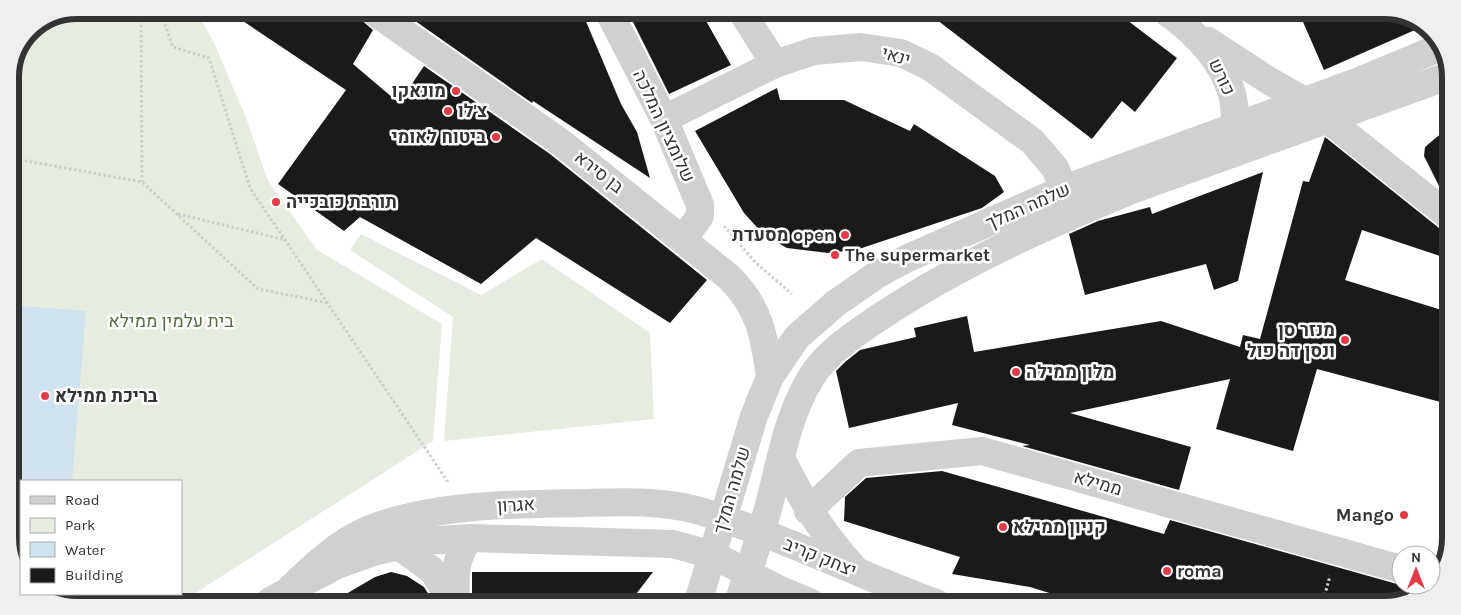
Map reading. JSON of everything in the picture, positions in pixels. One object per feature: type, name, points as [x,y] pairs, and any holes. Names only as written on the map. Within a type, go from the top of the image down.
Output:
[{"type":"street","name":"בן סירא","points":[[384,19],[560,141],[683,239],[743,291],[756,314],[764,337],[770,377]]},
{"type":"street","name":"שלומציון המלכה","points":[[613,19],[664,119],[698,199],[701,212]]},
{"type":"street","points":[[746,19],[775,64]]},
{"type":"street","points":[[1177,20],[1271,82],[1305,101]]},
{"type":"street","name":"כורש","points":[[1177,20],[1206,47],[1227,79],[1234,106],[1235,126],[1223,157]]},
{"type":"street","name":"ינאי","points":[[664,119],[775,64],[814,51],[861,47],[901,53],[930,67],[1032,141],[1055,168],[1064,189],[1083,210]]},
{"type":"street","name":"שלמה המלך","points":[[700,596],[754,416],[770,377],[797,337],[836,303],[878,274],[908,258],[1064,189],[1305,101],[1435,49]]},
{"type":"street","name":"שלמה המלך","points":[[740,596],[760,534],[790,423],[812,375],[841,346],[897,306],[944,278],[1083,210],[1223,157],[1442,78]]},
{"type":"street","points":[[1327,119],[1442,210]]},
{"type":"street","points":[[683,239],[701,212]]},
{"type":"street","name":"ממילא","points":[[808,511],[860,463],[982,451],[1391,566]]},
{"type":"street","points":[[781,458],[808,511],[830,542],[859,573]]},
{"type":"street","name":"אגרון","points":[[280,595],[316,563],[368,530],[398,520],[466,510],[552,503],[658,504],[700,511],[760,534]]},
{"type":"street","name":"יצחק קריב","points":[[760,534],[918,596]]},
{"type":"street","name":"אגרון","points":[[280,595],[338,565],[399,546],[444,538],[655,542],[692,548],[713,555]]},
{"type":"street","points":[[456,596],[456,563],[470,538]]},
{"type":"street","points":[[399,546],[433,572],[448,596]]},
{"type":"street","points":[[713,555],[794,596]]},
{"type":"path","points":[[141,19],[142,182]]},
{"type":"path","points":[[163,19],[173,47],[209,58],[250,188],[330,304],[466,510]]},
{"type":"path","points":[[19,160],[142,182],[258,289],[330,304]]},
{"type":"path","points":[[701,212],[718,218],[755,262],[792,294]]},
{"type":"path","points":[[176,214],[287,240]]},
{"type":"green space","name":"בית עלמין ממילא","points":[[76,19],[201,19],[214,43],[245,115],[268,181],[317,250],[442,324],[433,441],[191,596],[65,595],[182,595],[182,480],[20,480],[20,550],[19,73],[25,51],[38,33],[58,22]]},
{"type":"green space","points":[[361,234],[481,295],[542,259],[650,333],[654,419],[444,441],[453,317],[350,250]]},
{"type":"water","name":"בריכת ממילא","points":[[19,306],[86,311],[72,480],[20,480],[20,550]]},
{"type":"building","points":[[240,19],[360,19],[373,30],[353,64],[399,103],[424,66],[550,154],[707,280],[670,323],[536,238],[481,284],[360,217],[344,231],[278,184],[346,90]]},
{"type":"building","points":[[412,19],[585,19],[621,104],[637,132],[650,178],[533,101],[532,103]]},
{"type":"building","points":[[632,19],[705,19],[731,65],[669,94]]},
{"type":"building","points":[[936,19],[1126,19],[1177,58],[1135,112],[1122,101],[1092,139]]},
{"type":"building","points":[[1302,19],[1396,20],[1407,23],[1417,29],[1324,70]]},
{"type":"building","points":[[777,88],[780,100],[844,100],[910,131],[914,124],[995,176],[1004,192],[982,208],[856,250],[828,253],[787,248],[764,235],[744,213],[695,131]]},
{"type":"building","points":[[1442,133],[1442,191],[1424,156],[1425,147]]},
{"type":"building","points":[[1325,137],[1442,229],[1442,257],[1362,230],[1345,280],[1442,310],[1442,402],[1317,369],[1293,451],[1216,429],[1230,379],[1070,413],[1191,447],[1179,490],[1022,446],[1030,445],[952,425],[958,403],[849,428],[836,371],[845,362],[860,350],[916,337],[914,328],[967,316],[974,352],[1161,321],[1240,347],[1243,335],[1260,339],[1303,181],[1309,182]]},
{"type":"building","points":[[1263,172],[1238,281],[1214,290],[1206,264],[1085,295],[1069,234],[1098,221],[1150,207],[1152,214]]},
{"type":"building","name":"קניון ממילא","points":[[942,471],[1164,534],[1170,520],[1391,582],[1391,595],[1396,595],[1059,596],[1030,587],[952,574],[960,557],[844,521],[845,497],[866,478]]},
{"type":"building","points":[[391,572],[407,576],[424,587],[430,596],[343,596],[375,577]]},
{"type":"building","points":[[472,572],[653,572],[635,596],[472,596]]},
{"type":"place","name":"מונאקו","points":[[456,91]]},
{"type":"place","name":"צ'לו","points":[[448,111]]},
{"type":"place","name":"ביטוח לאומי","points":[[496,137]]},
{"type":"place","name":"תורבת כובכייה","points":[[276,202]]},
{"type":"place","name":"מסעדת open","points":[[845,235]]},
{"type":"place","name":"The supermarket","points":[[835,255]]},
{"type":"place","name":"מנזר סן ונסן דה פול","points":[[1345,340]]},
{"type":"place","name":"מלון ממילה","points":[[1016,372]]},
{"type":"place","name":"בריכת ממילא","points":[[45,396]]},
{"type":"place","name":"Mango","points":[[1404,515]]},
{"type":"place","name":"קניון ממילא","points":[[1003,527]]},
{"type":"place","name":"roma","points":[[1167,571]]}]
